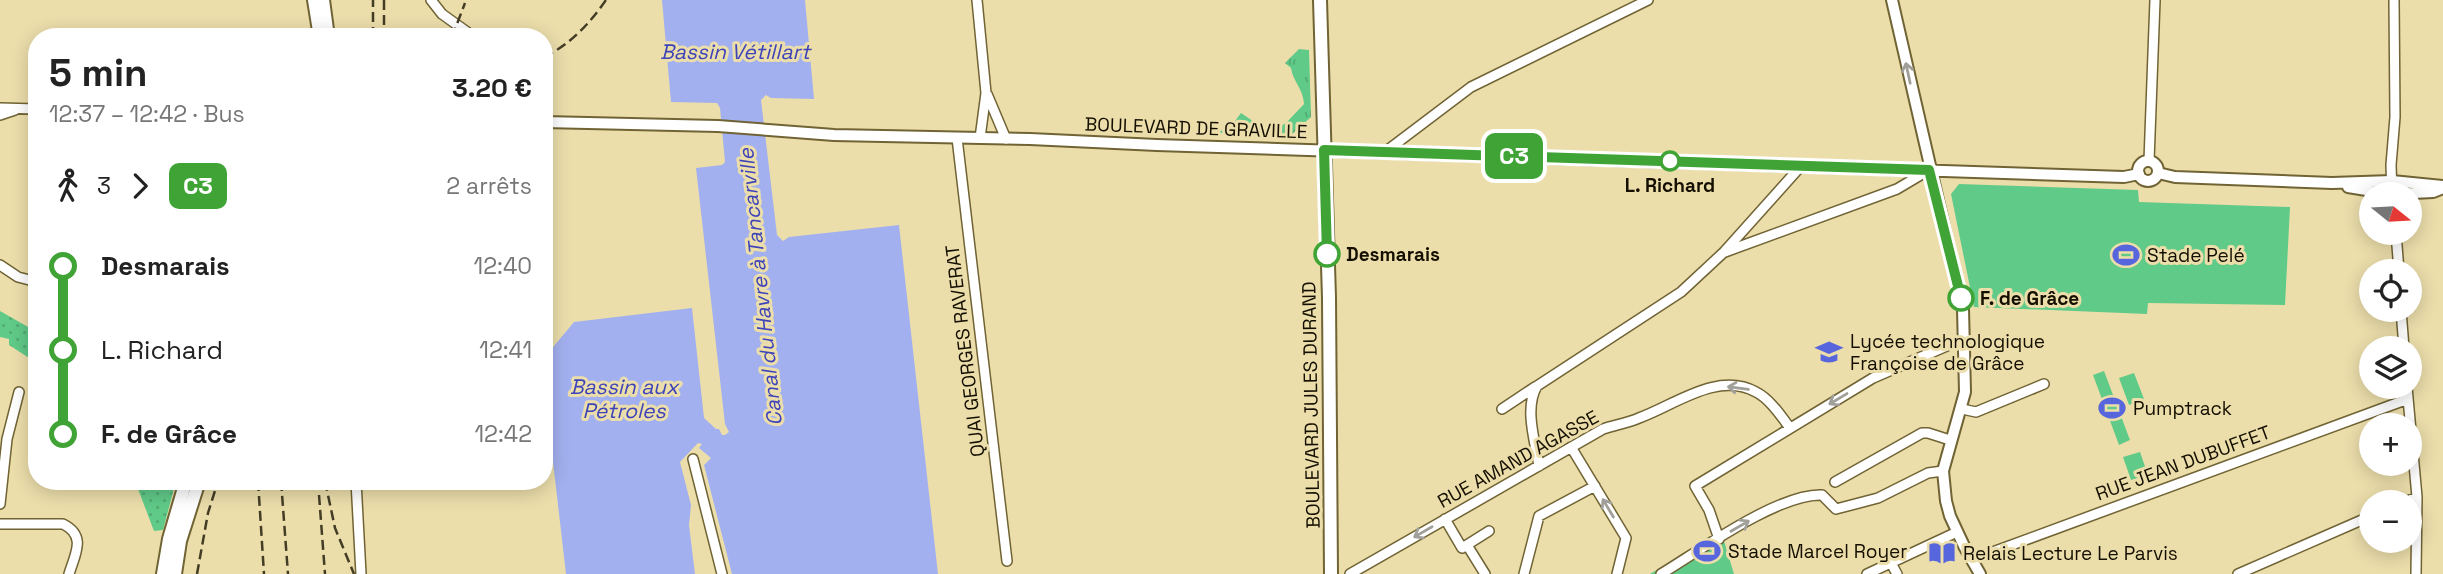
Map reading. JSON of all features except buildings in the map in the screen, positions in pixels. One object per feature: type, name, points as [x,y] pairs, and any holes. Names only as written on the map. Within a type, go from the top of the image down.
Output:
[{"type":"main road","points":[[312,0],[312,28]]},
{"type":"main road","points":[[312,0],[318,28]]},
{"type":"main road","points":[[324,0],[327,28]]},
{"type":"main road","name":"BOULEVARD JULES DURAND","points":[[1320,0],[1329,299],[1331,574]]},
{"type":"main road","points":[[163,574],[169,539],[183,490]]},
{"type":"main road","points":[[175,574],[180,541],[196,490]]},
{"type":"street","points":[[431,0],[442,14],[461,28]]},
{"type":"street","points":[[977,0],[986,93],[980,138]]},
{"type":"street","points":[[1385,152],[1471,88],[1648,0]]},
{"type":"street","points":[[1892,0],[1929,170],[1956,273],[1965,338],[1966,385],[1962,409],[1943,471],[1946,501],[1957,532],[1980,574]]},
{"type":"street","points":[[2149,161],[2155,0]]},
{"type":"street","points":[[2392,181],[2395,117],[2394,0]]},
{"type":"street","points":[[986,93],[1006,139]]},
{"type":"street","points":[[0,108],[28,109]]},
{"type":"street","points":[[0,116],[20,109]]},
{"type":"street","name":"BOULEVARD DE GRAVILLE","points":[[553,122],[718,126],[797,133],[2124,177],[2138,174]]},
{"type":"street","name":"QUAI GEORGES RAVERAT","points":[[957,138],[1007,561]]},
{"type":"street","points":[[2149,161],[2155,164],[2158,173],[2154,179],[2142,179],[2138,174],[2140,164],[2149,161]]},
{"type":"street","points":[[1502,409],[1681,292],[1724,252],[1801,166]]},
{"type":"street","points":[[1724,252],[1898,190],[1929,170]]},
{"type":"street","points":[[2158,173],[2175,177],[2332,183],[2392,181],[2443,187]]},
{"type":"street","points":[[2332,183],[2359,188]]},
{"type":"street","points":[[2422,192],[2443,187]]},
{"type":"street","points":[[0,265],[18,277],[28,280]]},
{"type":"street","points":[[1719,539],[1709,510],[1695,486],[1872,379],[1965,338]]},
{"type":"street","points":[[1962,409],[1976,412],[2044,384]]},
{"type":"street","points":[[1537,386],[1531,401],[1531,412],[1539,466]]},
{"type":"street","name":"RUE AMAND AGASSE","points":[[1350,574],[1603,429],[1638,419],[1693,393],[1720,387],[1746,388],[1759,393],[1790,428]]},
{"type":"street","points":[[0,505],[7,439],[19,392]]},
{"type":"street","name":"RUE JEAN DUBUFFET","points":[[1971,560],[2405,399]]},
{"type":"street","points":[[2408,399],[2416,490]]},
{"type":"street","points":[[1835,482],[1922,433],[1951,440]]},
{"type":"street","points":[[1571,447],[1626,538],[1617,574]]},
{"type":"street","points":[[694,458],[722,574]]},
{"type":"street","points":[[1661,574],[1788,501],[1814,494],[1822,495],[1836,509],[1878,498],[1928,473],[1943,471]]},
{"type":"street","points":[[1524,574],[1539,516],[1595,486]]},
{"type":"street","points":[[357,490],[362,574]]},
{"type":"street","points":[[1445,519],[1462,548],[1489,531]]},
{"type":"street","points":[[2238,574],[2359,521]]},
{"type":"street","points":[[0,524],[63,524],[72,529],[77,536],[77,544],[69,574]]},
{"type":"street","points":[[1867,574],[1957,532]]},
{"type":"street","points":[[1467,545],[1485,574]]},
{"type":"street","points":[[2416,553],[2416,574]]},
{"type":"street","points":[[1891,563],[1897,574]]},
{"type":"green space","points":[[1299,49],[1309,50],[1311,117],[1291,135],[1218,133],[1241,113],[1263,128],[1277,129],[1287,122],[1304,104],[1291,68],[1285,63]]},
{"type":"green space","name":"Stade Pelé","points":[[1959,184],[2138,190],[2139,202],[2290,207],[2285,305],[2148,303],[2147,314],[1974,307],[1951,194]]},
{"type":"green space","points":[[0,311],[28,327],[28,357],[9,345],[9,339],[0,337]]},
{"type":"green space","name":"Pumptrack","points":[[2104,371],[2130,440],[2119,445],[2093,375]]},
{"type":"green space","points":[[2134,373],[2144,399],[2129,405],[2119,378]]},
{"type":"green space","points":[[2140,452],[2148,475],[2131,480],[2123,457]]},
{"type":"green space","points":[[138,490],[174,490],[163,530],[154,531]]},
{"type":"green space","name":"Stade Marcel Royer","points":[[1721,531],[1734,574],[1650,574]]},
{"type":"water","points":[[662,0],[805,0],[814,99],[771,98],[766,95],[761,100],[777,235],[783,241],[789,237],[899,225],[938,574],[732,574],[704,465],[711,458],[699,448],[702,444],[698,443],[680,462],[691,505],[689,525],[695,574],[566,574],[553,462],[553,347],[574,322],[692,308],[704,418],[719,429],[722,435],[729,432],[725,424],[696,168],[722,165],[725,162],[720,108],[717,103],[671,102]]},
{"type":"railway","points":[[373,0],[373,28]]},
{"type":"railway","points":[[384,0],[384,28]]},
{"type":"railway","points":[[553,52],[579,33],[606,0]]},
{"type":"railway","points":[[455,28],[465,3]]},
{"type":"railway","points":[[197,574],[208,513],[215,490]]},
{"type":"railway","points":[[259,490],[264,574]]},
{"type":"railway","points":[[282,490],[288,574]]},
{"type":"railway","points":[[327,490],[335,528],[354,574]]},
{"type":"railway","points":[[319,495],[325,574]]},
{"type":"bus line","name":"C3","points":[[1327,254],[1324,150],[1929,170],[1961,298]]},
{"type":"place","name":"L. Richard","points":[[1670,161]]},
{"type":"place","name":"Desmarais","points":[[1327,254]]},
{"type":"place","name":"Stade Pelé","points":[[2126,255]]},
{"type":"place","name":"F. de Grâce","points":[[1961,298]]},
{"type":"place","name":"Lycée technologique Françoise de Grâce","points":[[1829,352]]},
{"type":"place","name":"Pumptrack","points":[[2112,408]]},
{"type":"place","name":"Stade Marcel Royer","points":[[1707,551]]},
{"type":"place","name":"Relais Lecture Le Parvis","points":[[1942,553]]},
{"type":"water label","name":"Bassin Vétillart","points":[[735,51]]},
{"type":"water label","name":"Canal du Havre à Tancarville","points":[[760,287]]},
{"type":"water label","name":"Bassin aux Pétroles","points":[[624,398]]}]
